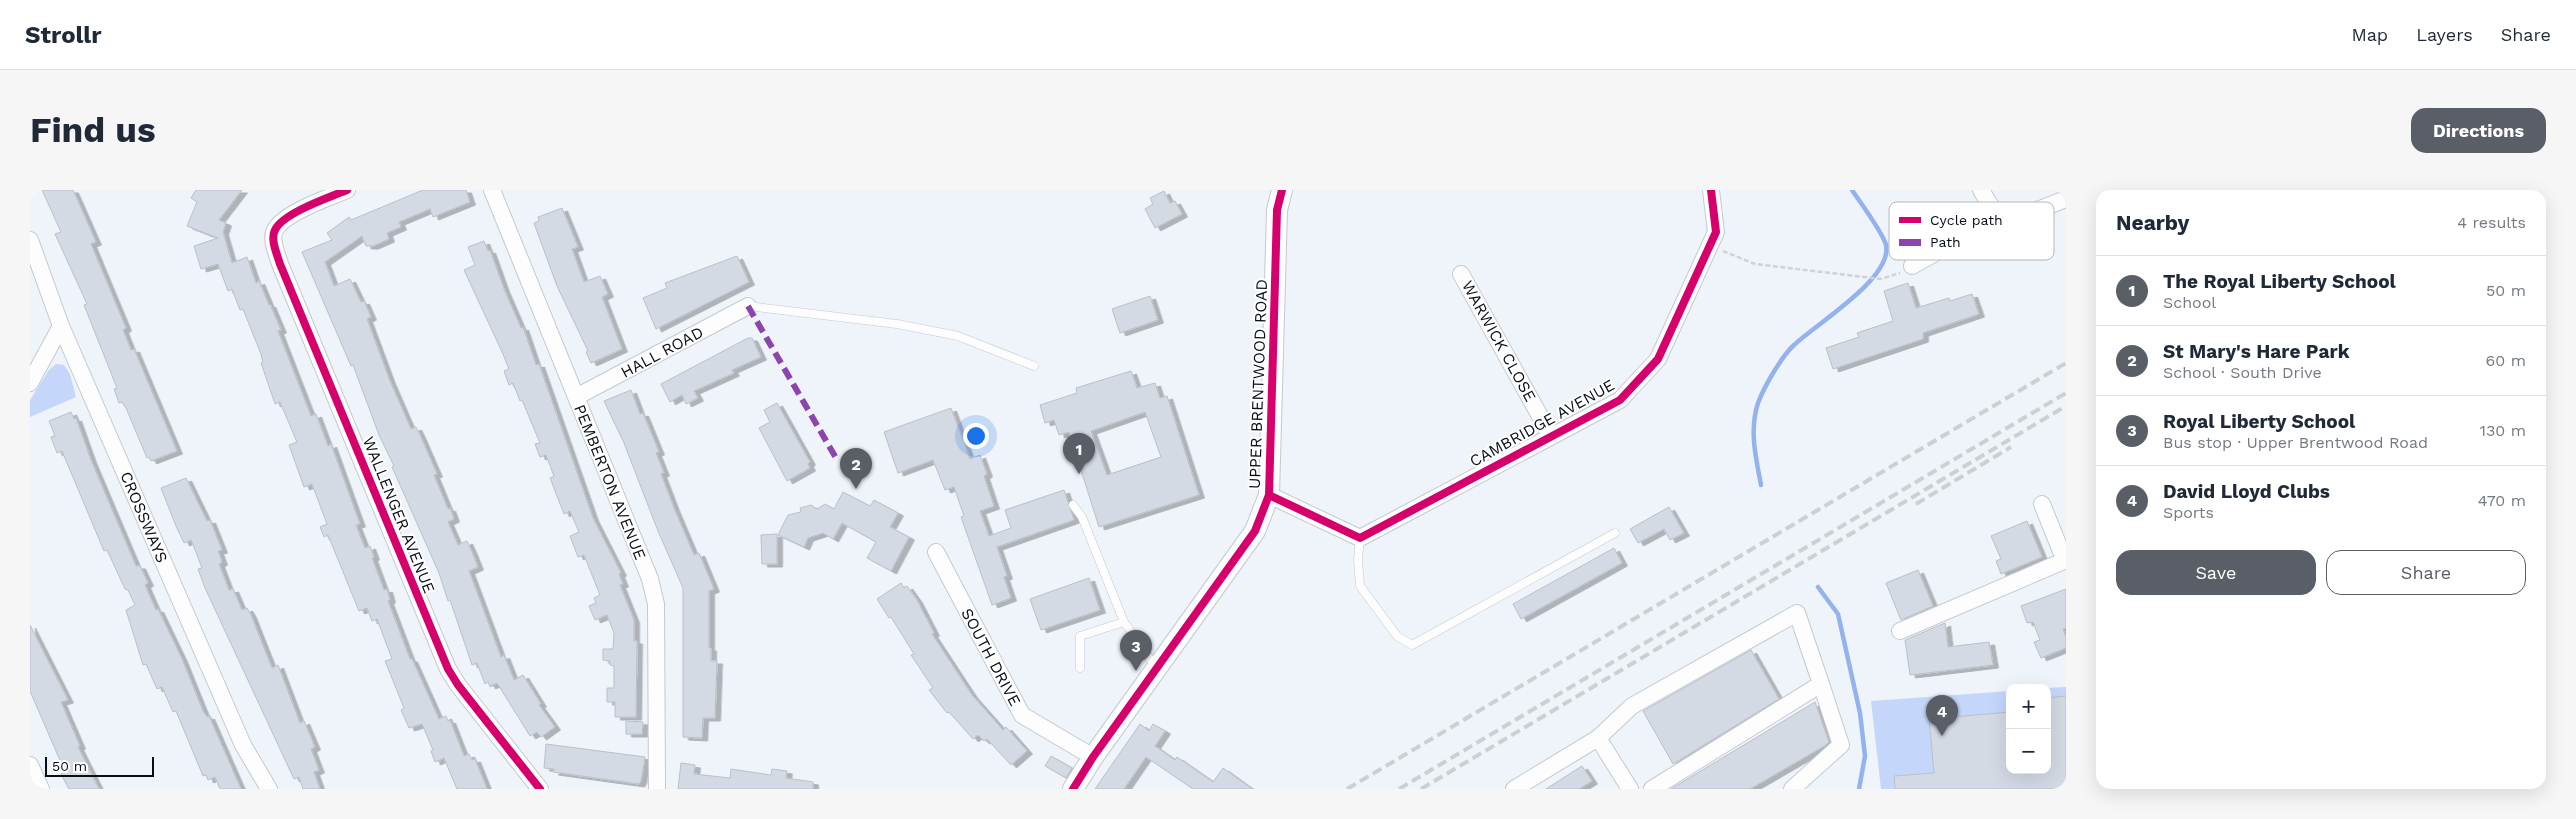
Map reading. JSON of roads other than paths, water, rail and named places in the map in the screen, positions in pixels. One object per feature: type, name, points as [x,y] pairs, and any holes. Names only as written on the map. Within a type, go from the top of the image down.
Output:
[{"type":"street","name":"WALLENGER AVENUE","points":[[347,190],[286,219],[274,230],[273,238],[280,264],[448,669],[458,685],[540,789]]},
{"type":"street","name":"PEMBERTON AVENUE","points":[[492,190],[650,579],[656,604],[657,789]]},
{"type":"street","name":"UPPER BRENTWOOD ROAD","points":[[1073,789],[1093,757],[1255,531],[1268,495],[1277,210],[1282,190]]},
{"type":"street","name":"CAMBRIDGE AVENUE","points":[[1360,538],[1620,400],[1658,359],[1716,232],[1711,190]]},
{"type":"street","points":[[1982,190],[1989,202]]},
{"type":"street","points":[[2054,203],[2066,199]]},
{"type":"street","name":"CROSSWAYS","points":[[30,240],[61,326],[243,745],[269,789]]},
{"type":"street","points":[[1912,266],[1923,260]]},
{"type":"street","name":"WARWICK CLOSE","points":[[1462,274],[1551,436]]},
{"type":"street","name":"HALL ROAD","points":[[576,397],[748,306]]},
{"type":"street","points":[[30,383],[61,326]]},
{"type":"street","points":[[1268,495],[1360,538]]},
{"type":"street","points":[[1900,631],[2066,561],[2042,504]]},
{"type":"street","name":"SOUTH DRIVE","points":[[936,552],[1022,714],[1093,757]]},
{"type":"street","points":[[1514,789],[1598,738],[1632,706],[1797,613],[1841,745],[1792,789]]},
{"type":"street","points":[[1652,789],[1821,684]]},
{"type":"street","points":[[1598,738],[1630,789]]},
{"type":"street","points":[[30,765],[41,789]]},
{"type":"lane","points":[[748,306],[897,324],[958,336],[1034,366]]},
{"type":"lane","points":[[1073,505],[1082,516],[1124,622],[1156,668]]},
{"type":"lane","points":[[1360,538],[1358,560],[1360,586],[1397,636],[1412,645],[1615,532]]},
{"type":"lane","points":[[1080,668],[1080,636],[1124,622]]},
{"type":"waterway","points":[[1761,485],[1754,444],[1755,413],[1758,403],[1778,364],[1794,345],[1866,286],[1878,272],[1885,258],[1886,245],[1884,240],[1852,190]]},
{"type":"waterway","points":[[1818,587],[1838,614],[1860,713],[1865,756],[1859,789]]},
{"type":"railway","points":[[1347,789],[2066,363]]},
{"type":"railway","points":[[1399,789],[2066,393]]},
{"type":"railway","points":[[1421,789],[2066,406]]},
{"type":"railway","points":[[1916,504],[2011,447]]},
{"type":"place","name":"The Royal Liberty School","points":[[1079,474]]},
{"type":"place","name":"St Mary's Hare Park","points":[[856,489]]},
{"type":"place","name":"Royal Liberty School","points":[[1136,671]]},
{"type":"place","name":"David Lloyd Clubs","points":[[1942,736]]}]
